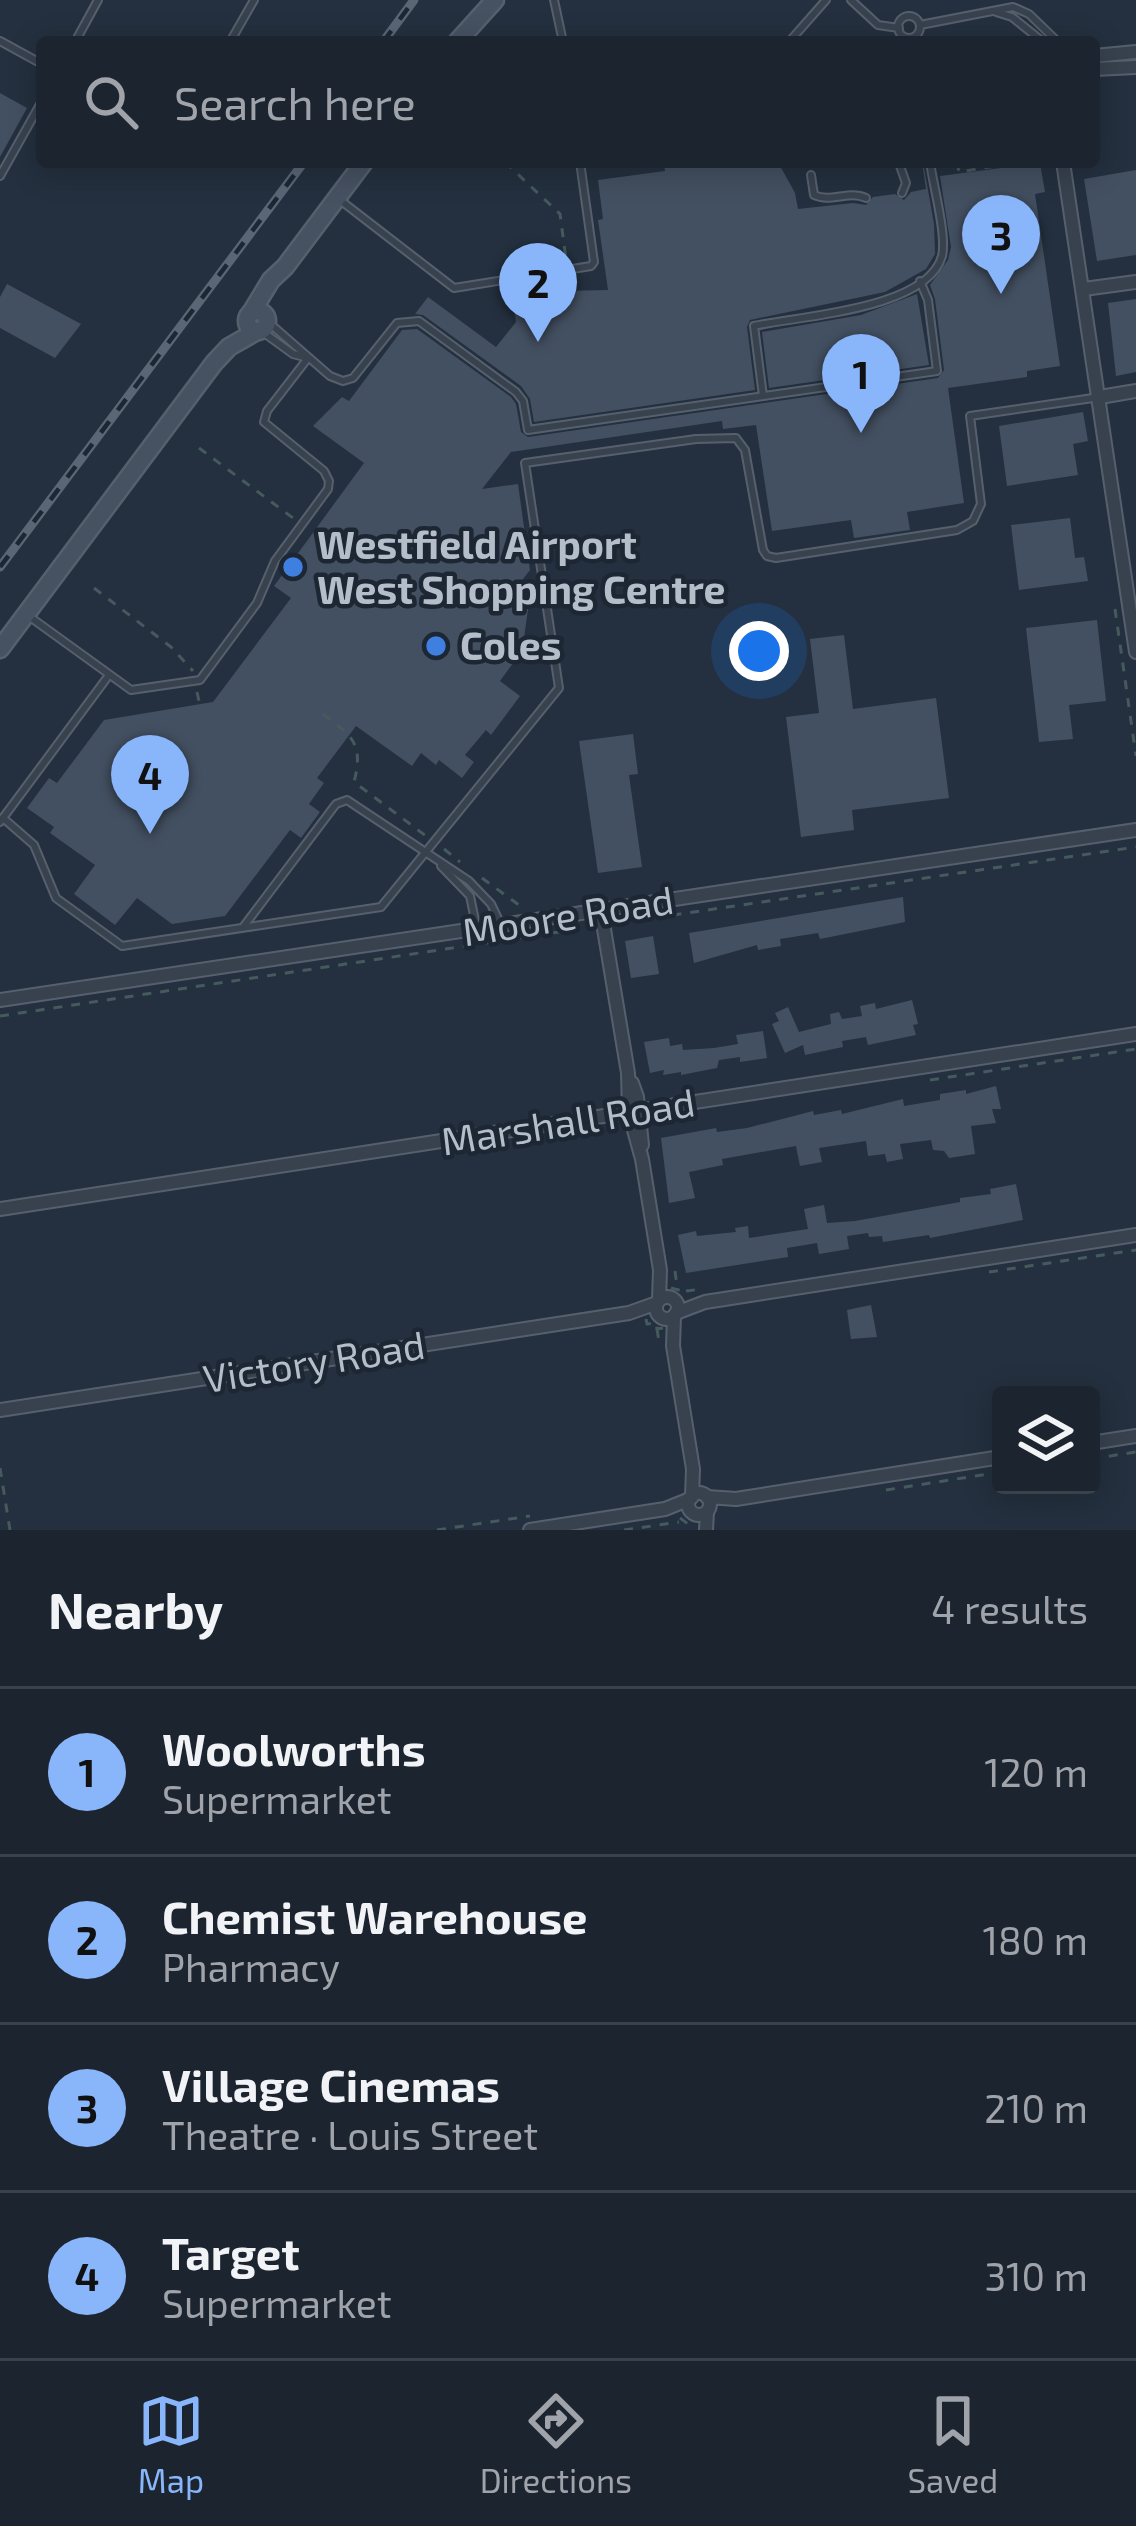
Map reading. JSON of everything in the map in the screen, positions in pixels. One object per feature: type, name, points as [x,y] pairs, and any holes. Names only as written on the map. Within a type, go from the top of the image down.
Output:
[{"type":"main road","points":[[462,36],[495,0]]},
{"type":"main road","points":[[0,649],[214,363],[227,339],[258,323],[258,298],[360,168]]},
{"type":"street","points":[[1100,55],[1136,52]]},
{"type":"street","points":[[1100,69],[1136,67]]},
{"type":"street","points":[[1064,168],[1136,652]]},
{"type":"street","points":[[1084,289],[1136,282]]},
{"type":"street","points":[[1100,397],[1136,391]]},
{"type":"street","name":"Moore Road","points":[[0,1000],[477,929],[602,918],[1136,830]]},
{"type":"street","points":[[602,918],[697,1513]]},
{"type":"street","name":"Marshall Road","points":[[0,1209],[1136,1034]]},
{"type":"street","name":"Victory Road","points":[[0,1410],[1136,1235]]},
{"type":"street","points":[[1100,1442],[1136,1436]]},
{"type":"street","points":[[530,1530],[665,1509],[697,1513],[736,1499],[992,1458]]},
{"type":"lane","points":[[78,36],[98,0]]},
{"type":"lane","points":[[233,36],[254,0]]},
{"type":"lane","points":[[554,0],[562,36]]},
{"type":"lane","points":[[794,36],[826,0]]},
{"type":"lane","points":[[850,0],[878,25],[899,28]]},
{"type":"lane","points":[[920,25],[1010,6],[1019,8],[1051,36]]},
{"type":"lane","points":[[996,12],[1012,17],[1035,36]]},
{"type":"lane","points":[[899,28],[906,17],[920,25]]},
{"type":"lane","points":[[916,36],[920,25]]},
{"type":"lane","points":[[899,28],[905,36]]},
{"type":"lane","points":[[0,41],[36,61]]},
{"type":"lane","points":[[0,176],[36,112]]},
{"type":"lane","points":[[337,198],[454,288],[589,267],[594,262],[581,168]]},
{"type":"lane","points":[[901,168],[906,183],[902,193]]},
{"type":"lane","points":[[763,396],[754,326],[861,309],[920,281],[937,265],[943,248],[931,168]]},
{"type":"lane","points":[[811,175],[814,195],[819,198],[853,194],[866,198]]},
{"type":"lane","points":[[258,323],[298,345],[336,380],[349,380],[400,321],[413,319],[516,392],[523,401],[527,430],[937,371],[928,300],[920,281]]},
{"type":"lane","points":[[26,614],[131,690],[196,682],[256,603],[274,561],[324,496],[329,481],[324,471],[269,430],[264,419],[308,358]]},
{"type":"lane","points":[[109,675],[1,820],[34,845],[56,898],[122,946],[381,907],[559,688],[525,463],[696,439],[736,439],[745,450],[763,550],[776,558],[957,530],[973,521],[981,504],[970,416],[1100,397]]},
{"type":"lane","points":[[242,928],[339,802],[353,801],[480,890],[502,926]]},
{"type":"lane","points":[[440,863],[470,896],[477,929]]},
{"type":"path","points":[[511,168],[560,214],[567,270]]},
{"type":"path","points":[[199,448],[302,525]]},
{"type":"path","points":[[94,588],[193,667],[199,700],[205,704]]},
{"type":"path","points":[[323,714],[352,736],[360,759],[354,782],[463,864]]},
{"type":"path","points":[[0,1016],[602,918],[1136,847]]},
{"type":"path","points":[[480,876],[529,908]]},
{"type":"path","points":[[971,1275],[1136,1250]]},
{"type":"path","points":[[1100,1458],[1136,1452]]},
{"type":"path","points":[[0,1468],[10,1530]]},
{"type":"path","points":[[437,1530],[545,1513]]},
{"type":"path","points":[[624,1530],[697,1513]]},
{"type":"building","points":[[0,93],[27,108],[0,157]]},
{"type":"building","points":[[781,168],[798,209],[866,205],[873,197],[895,194],[904,200],[911,192],[926,189],[924,168],[935,254],[926,269],[885,292],[750,320],[755,390],[534,422],[530,399],[521,386],[423,315],[415,314],[428,297],[496,347],[516,322],[513,303],[564,296],[563,291],[608,290],[598,220],[603,219],[598,180],[665,171]]},
{"type":"building","points":[[1041,168],[1045,192],[1035,194],[1060,366],[1027,371],[1027,377],[948,388],[964,503],[907,512],[910,530],[854,538],[851,520],[772,531],[756,425],[723,429],[722,421],[511,452],[482,489],[518,484],[530,570],[513,592],[529,603],[522,651],[500,681],[520,696],[491,735],[486,730],[465,755],[474,762],[462,778],[421,753],[412,766],[356,726],[317,778],[324,783],[309,804],[320,812],[301,838],[290,830],[225,916],[172,924],[137,898],[115,925],[74,894],[95,865],[50,833],[54,827],[27,808],[49,778],[57,783],[104,720],[213,702],[291,598],[274,586],[364,463],[313,426],[342,397],[349,401],[402,330],[417,329],[511,397],[521,432],[528,437],[938,378],[944,370],[930,285],[948,260],[951,247],[940,176]]},
{"type":"building","points":[[1136,170],[1136,255],[1097,261],[1084,179]]},
{"type":"building","points":[[7,284],[81,324],[55,358],[0,328],[0,297]]},
{"type":"building","points":[[917,294],[929,365],[769,388],[762,332],[861,315]]},
{"type":"building","points":[[1136,299],[1136,372],[1116,376],[1108,303]]},
{"type":"building","points":[[1083,412],[1088,441],[1073,444],[1078,475],[1007,486],[999,426]]},
{"type":"building","points":[[1070,518],[1075,558],[1084,557],[1088,581],[1019,590],[1011,525]]},
{"type":"building","points":[[1097,620],[1106,701],[1069,705],[1073,739],[1039,742],[1026,628]]},
{"type":"building","points":[[844,635],[853,709],[936,698],[949,798],[852,810],[854,830],[801,837],[786,717],[819,713],[810,639]]},
{"type":"building","points":[[633,734],[638,774],[629,775],[642,867],[598,873],[579,741]]},
{"type":"building","points":[[903,897],[905,922],[820,939],[818,933],[780,939],[781,946],[758,950],[757,945],[694,963],[689,933]]},
{"type":"building","points":[[653,936],[659,974],[631,978],[625,941]]},
{"type":"building","points":[[912,1000],[916,1035],[868,1045],[866,1037],[805,1055],[803,1045],[785,1053],[772,1024],[779,1021],[775,1013],[788,1007],[799,1032],[831,1024],[830,1014],[839,1012],[842,1019],[862,1016],[860,1006],[875,1003],[876,1009]]},
{"type":"building","points":[[763,1031],[767,1058],[719,1060],[717,1068],[681,1075],[663,1075],[664,1070],[650,1073],[644,1042],[669,1038],[670,1046],[682,1044],[683,1050],[714,1048],[738,1044],[736,1035]]},
{"type":"building","points":[[996,1086],[1001,1109],[992,1109],[996,1123],[971,1126],[975,1154],[949,1158],[944,1151],[933,1150],[931,1140],[900,1144],[903,1159],[887,1162],[885,1154],[868,1156],[866,1141],[819,1148],[822,1162],[800,1166],[796,1146],[722,1159],[723,1165],[689,1172],[695,1198],[669,1203],[661,1138],[747,1128],[813,1111],[814,1115],[841,1110],[842,1114],[903,1099],[904,1106],[940,1100],[940,1094],[966,1090],[966,1094]]},
{"type":"building","points":[[1016,1184],[1023,1220],[930,1238],[883,1242],[882,1236],[869,1237],[868,1233],[847,1236],[849,1249],[819,1254],[817,1243],[787,1248],[788,1257],[686,1273],[678,1235],[736,1232],[735,1228],[748,1226],[749,1238],[808,1229],[804,1209],[824,1205],[827,1223],[855,1221],[960,1202],[960,1198],[991,1194],[990,1189]]},
{"type":"building","points":[[871,1305],[877,1337],[851,1339],[847,1310]]},
{"type":"railway","points":[[387,36],[414,0]]},
{"type":"railway","points":[[0,567],[299,168]]},
{"type":"place","name":"Village Cinemas","points":[[1001,294]]},
{"type":"place","name":"Chemist Warehouse","points":[[538,342]]},
{"type":"place","name":"Woolworths","points":[[861,433]]},
{"type":"place","name":"Westfield Airport West Shopping Centre","points":[[293,567]]},
{"type":"place","name":"Coles","points":[[436,646]]},
{"type":"place","name":"Target","points":[[150,834]]}]
